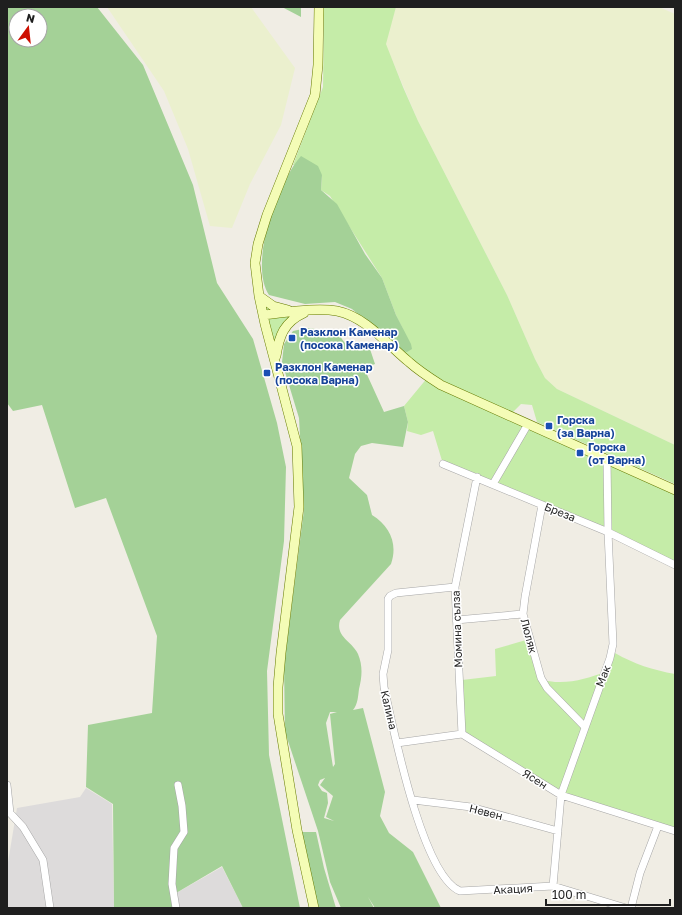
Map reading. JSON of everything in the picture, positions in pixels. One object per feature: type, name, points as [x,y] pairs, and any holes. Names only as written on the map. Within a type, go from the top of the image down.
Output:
[{"type":"street","points":[[314,908],[297,830],[278,714],[278,687],[281,653],[299,507],[299,472],[293,425],[259,296],[256,263],[258,244],[267,215],[315,96],[318,65],[319,7]]},
{"type":"street","points":[[259,296],[266,302],[280,308],[309,312]]},
{"type":"street","points":[[263,314],[337,311],[351,316],[382,337],[408,362],[441,385],[675,490]]},
{"type":"street","points":[[276,362],[281,333],[296,317],[309,312]]},
{"type":"street","points":[[493,484],[528,424]]},
{"type":"street","name":"Мак","points":[[553,886],[561,795],[584,727],[610,658],[613,644],[608,532],[607,459]]},
{"type":"street","name":"Бреза","points":[[443,464],[608,532],[675,566]]},
{"type":"street","name":"Момина сълза","points":[[462,734],[455,586],[477,477]]},
{"type":"street","name":"Люляк","points":[[542,505],[525,597],[524,614],[541,678],[547,688],[584,727]]},
{"type":"street","name":"Калина","points":[[448,882],[429,850],[413,800],[402,772],[383,680],[388,650],[388,599],[390,596],[396,593],[455,586]]},
{"type":"street","points":[[456,620],[524,614]]},
{"type":"street","points":[[397,743],[462,734]]},
{"type":"street","name":"Ясен","points":[[462,734],[561,795],[675,831]]},
{"type":"street","points":[[7,785],[10,813],[23,827],[43,860],[50,908]]},
{"type":"street","points":[[176,908],[172,884],[174,848],[184,832],[182,806],[178,785]]},
{"type":"street","name":"Невен","points":[[413,800],[471,807],[558,831]]},
{"type":"street","points":[[631,908],[640,874],[658,826]]},
{"type":"street","name":"Акация","points":[[448,882],[454,889],[460,891],[553,886],[626,908]]},
{"type":"shaded area","points":[[86,788],[112,804],[114,908],[7,908],[7,868],[17,808],[80,797]]},
{"type":"shaded area","points":[[222,867],[243,908],[173,908],[171,896]]},
{"type":"green space","points":[[7,7],[97,7],[143,65],[193,185],[217,283],[253,339],[277,423],[286,467],[284,541],[267,671],[269,755],[300,908],[243,908],[222,866],[171,896],[173,908],[114,908],[113,804],[86,787],[88,725],[152,713],[157,636],[106,498],[75,508],[42,405],[13,411],[7,403]]},
{"type":"green space","points":[[107,7],[251,7],[295,68],[281,125],[250,184],[232,228],[210,226],[188,149],[164,91]]},
{"type":"green space","points":[[282,7],[301,7],[301,17]]},
{"type":"green space","points":[[321,7],[396,7],[386,44],[403,87],[418,121],[507,295],[545,378],[557,389],[675,445],[675,484],[537,422],[532,405],[521,404],[512,413],[478,399],[424,371],[401,351],[403,329],[382,278],[330,196],[321,190],[322,175],[293,165],[323,87],[324,19]]},
{"type":"green space","points":[[396,7],[659,7],[675,14],[675,445],[557,389],[545,378],[507,295],[418,121],[385,43]]},
{"type":"green space","points":[[301,156],[318,166],[322,175],[321,190],[337,204],[365,254],[382,278],[396,315],[411,344],[412,349],[407,352],[401,351],[352,309],[335,302],[305,304],[269,295],[263,281],[262,263],[268,223],[283,184]]},
{"type":"green space","points":[[259,296],[267,302],[309,312],[289,322],[276,362]]},
{"type":"green space","points":[[307,328],[337,332],[347,346],[369,346],[375,364],[364,368],[384,412],[404,406],[408,422],[403,447],[372,443],[361,446],[355,454],[349,478],[367,495],[372,515],[384,524],[388,530],[394,549],[391,564],[340,620],[339,626],[342,635],[358,654],[361,663],[361,680],[357,703],[353,710],[363,708],[385,792],[380,816],[389,833],[413,852],[441,908],[375,908],[368,897],[374,908],[341,908],[330,882],[318,831],[285,732],[284,665],[304,510],[299,418],[282,362],[284,344],[293,331]],"holes":[[[330,712],[337,712],[330,714],[335,764],[333,767],[326,723]],[[325,778],[320,785],[333,796],[326,817],[334,821],[324,818],[328,803],[327,793],[322,791],[318,785],[320,780]]]},
{"type":"green space","points":[[428,377],[675,490],[675,565],[608,532],[443,464],[433,431],[421,435],[407,431],[408,422],[404,406]]},
{"type":"green space","points":[[526,640],[539,679],[557,682],[574,681],[608,671],[615,653],[644,666],[675,674],[675,828],[559,791],[465,733],[462,680],[496,676],[495,649]]},
{"type":"green space","points":[[299,832],[316,832],[324,868],[336,908],[317,908]]},
{"type":"place","name":"Разклон Каменар (посока Каменар)","points":[[292,338]]},
{"type":"place","name":"Разклон Каменар (посока Варна)","points":[[267,373]]},
{"type":"place","name":"Горска (за Варна)","points":[[549,426]]},
{"type":"place","name":"Горска (от Варна)","points":[[580,453]]}]
